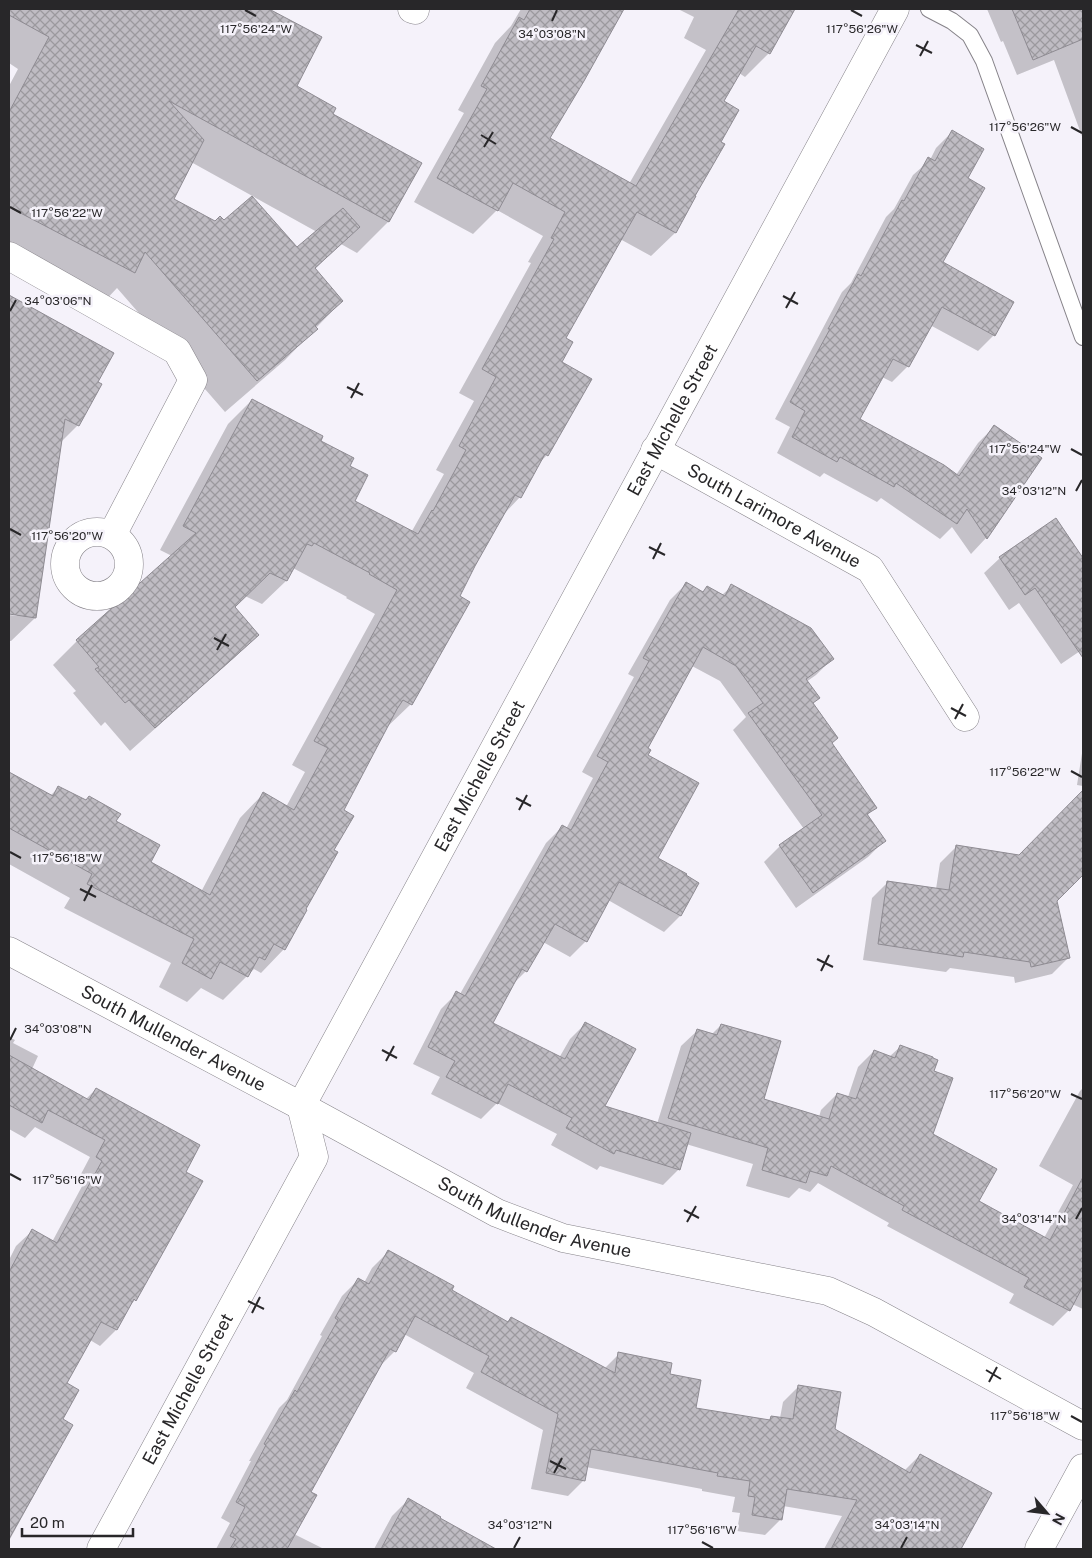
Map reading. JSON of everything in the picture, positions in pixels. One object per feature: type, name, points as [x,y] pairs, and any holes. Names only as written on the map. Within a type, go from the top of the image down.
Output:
[{"type":"street","name":"East Michelle Street","points":[[101,1549],[314,1157],[301,1106],[895,9]]},
{"type":"street","points":[[9,256],[177,351],[193,380],[112,535]]},
{"type":"street","name":"South Larimore Avenue","points":[[655,450],[870,569],[965,717]]},
{"type":"street","name":"South Mullender Avenue","points":[[9,951],[301,1106],[497,1213],[563,1238],[828,1291],[874,1312],[1083,1426]]},
{"type":"street","points":[[1039,1549],[1083,1468]]},
{"type":"lane","points":[[930,9],[970,35],[984,61],[1083,337]]},
{"type":"building","points":[[9,9],[269,9],[322,37],[297,86],[336,108],[333,114],[422,163],[389,222],[169,101],[204,140],[174,199],[215,221],[220,216],[224,220],[252,196],[297,247],[343,208],[360,227],[315,268],[343,301],[315,326],[318,329],[257,381],[145,252],[135,273],[9,207],[9,112],[49,37],[9,15]]},
{"type":"building","points":[[530,9],[624,9],[550,138],[636,186],[739,9],[795,9],[770,54],[756,46],[724,101],[739,110],[721,142],[725,144],[676,233],[637,212],[566,338],[573,342],[562,362],[592,379],[548,456],[545,454],[521,498],[515,495],[475,566],[460,596],[470,602],[412,705],[403,700],[397,709],[344,810],[354,816],[334,850],[338,852],[285,950],[274,944],[265,960],[259,957],[248,977],[220,962],[211,979],[182,963],[194,939],[87,884],[92,874],[9,828],[9,772],[53,796],[58,786],[86,800],[89,796],[121,814],[116,821],[160,845],[151,862],[210,895],[263,792],[294,810],[328,748],[314,741],[397,590],[314,543],[312,546],[307,544],[287,581],[270,573],[235,607],[259,635],[155,728],[129,700],[125,703],[95,669],[99,667],[76,640],[196,533],[183,526],[252,399],[323,436],[321,441],[354,458],[350,466],[368,475],[355,501],[418,534],[433,511],[466,450],[459,446],[496,377],[482,369],[554,239],[551,238],[565,212],[513,183],[498,211],[437,178],[487,89],[481,86],[519,17],[524,20]]},
{"type":"building","points":[[1012,9],[1083,9],[1083,39],[1033,60]]},
{"type":"building","points":[[952,130],[984,149],[968,178],[985,188],[943,262],[1014,302],[995,336],[942,307],[909,367],[893,359],[860,419],[944,465],[959,476],[994,425],[1042,458],[987,539],[967,509],[957,524],[896,483],[894,487],[840,457],[837,462],[792,437],[805,411],[790,402],[830,329],[828,329],[858,274],[861,276],[902,200],[904,201],[928,157],[935,161]]},
{"type":"building","points":[[9,295],[114,353],[98,382],[102,384],[79,426],[65,419],[36,618],[9,614]]},
{"type":"building","points":[[1056,518],[1083,558],[1083,658],[1035,588],[1025,595],[999,557]]},
{"type":"building","points":[[686,582],[703,592],[707,586],[725,596],[731,584],[811,628],[834,659],[806,679],[820,698],[813,703],[838,738],[832,743],[877,808],[867,814],[886,841],[813,893],[779,845],[822,815],[748,713],[763,703],[736,666],[703,647],[648,748],[651,750],[648,755],[699,783],[658,858],[699,883],[681,916],[619,882],[587,942],[555,924],[527,972],[522,969],[493,1023],[565,1059],[585,1022],[636,1049],[605,1106],[691,1133],[680,1170],[616,1150],[614,1154],[566,1128],[572,1118],[508,1084],[498,1104],[446,1077],[455,1061],[428,1047],[456,991],[465,996],[562,825],[571,830],[608,762],[597,756],[649,661],[643,658]]},
{"type":"building","points":[[1083,790],[1083,875],[1057,901],[1070,958],[1031,967],[1030,962],[964,952],[963,957],[878,944],[887,881],[949,890],[956,845],[1019,855]]},
{"type":"building","points":[[721,1024],[781,1041],[764,1099],[829,1119],[837,1093],[856,1099],[874,1050],[895,1058],[900,1045],[938,1060],[934,1071],[953,1078],[933,1134],[997,1169],[979,1201],[1050,1240],[1083,1177],[1083,1286],[1070,1311],[1024,1287],[1029,1278],[902,1210],[904,1206],[831,1166],[827,1176],[810,1171],[806,1183],[762,1170],[768,1148],[668,1118],[697,1029],[717,1035]]},
{"type":"building","points":[[9,1055],[89,1100],[96,1088],[200,1145],[186,1172],[203,1181],[136,1301],[134,1299],[117,1330],[101,1322],[67,1383],[79,1390],[63,1419],[73,1425],[9,1539],[9,1272],[32,1229],[57,1243],[102,1161],[96,1157],[105,1140],[48,1110],[42,1123],[9,1105]]},
{"type":"building","points":[[388,1250],[454,1286],[452,1290],[508,1322],[511,1317],[615,1373],[618,1352],[672,1363],[670,1374],[701,1380],[696,1408],[770,1420],[771,1416],[793,1419],[798,1385],[841,1392],[835,1429],[910,1473],[920,1454],[992,1493],[961,1549],[831,1549],[857,1500],[787,1489],[782,1520],[752,1515],[755,1497],[748,1496],[750,1481],[717,1476],[718,1473],[591,1449],[585,1481],[546,1473],[558,1414],[481,1372],[489,1356],[415,1316],[396,1352],[390,1349],[311,1492],[317,1495],[287,1549],[230,1549],[236,1539],[230,1536],[245,1507],[236,1502],[266,1445],[264,1444],[295,1390],[297,1392],[338,1320],[335,1318],[358,1278],[369,1284]]},
{"type":"building","points":[[408,1498],[440,1518],[496,1549],[381,1549]]}]
